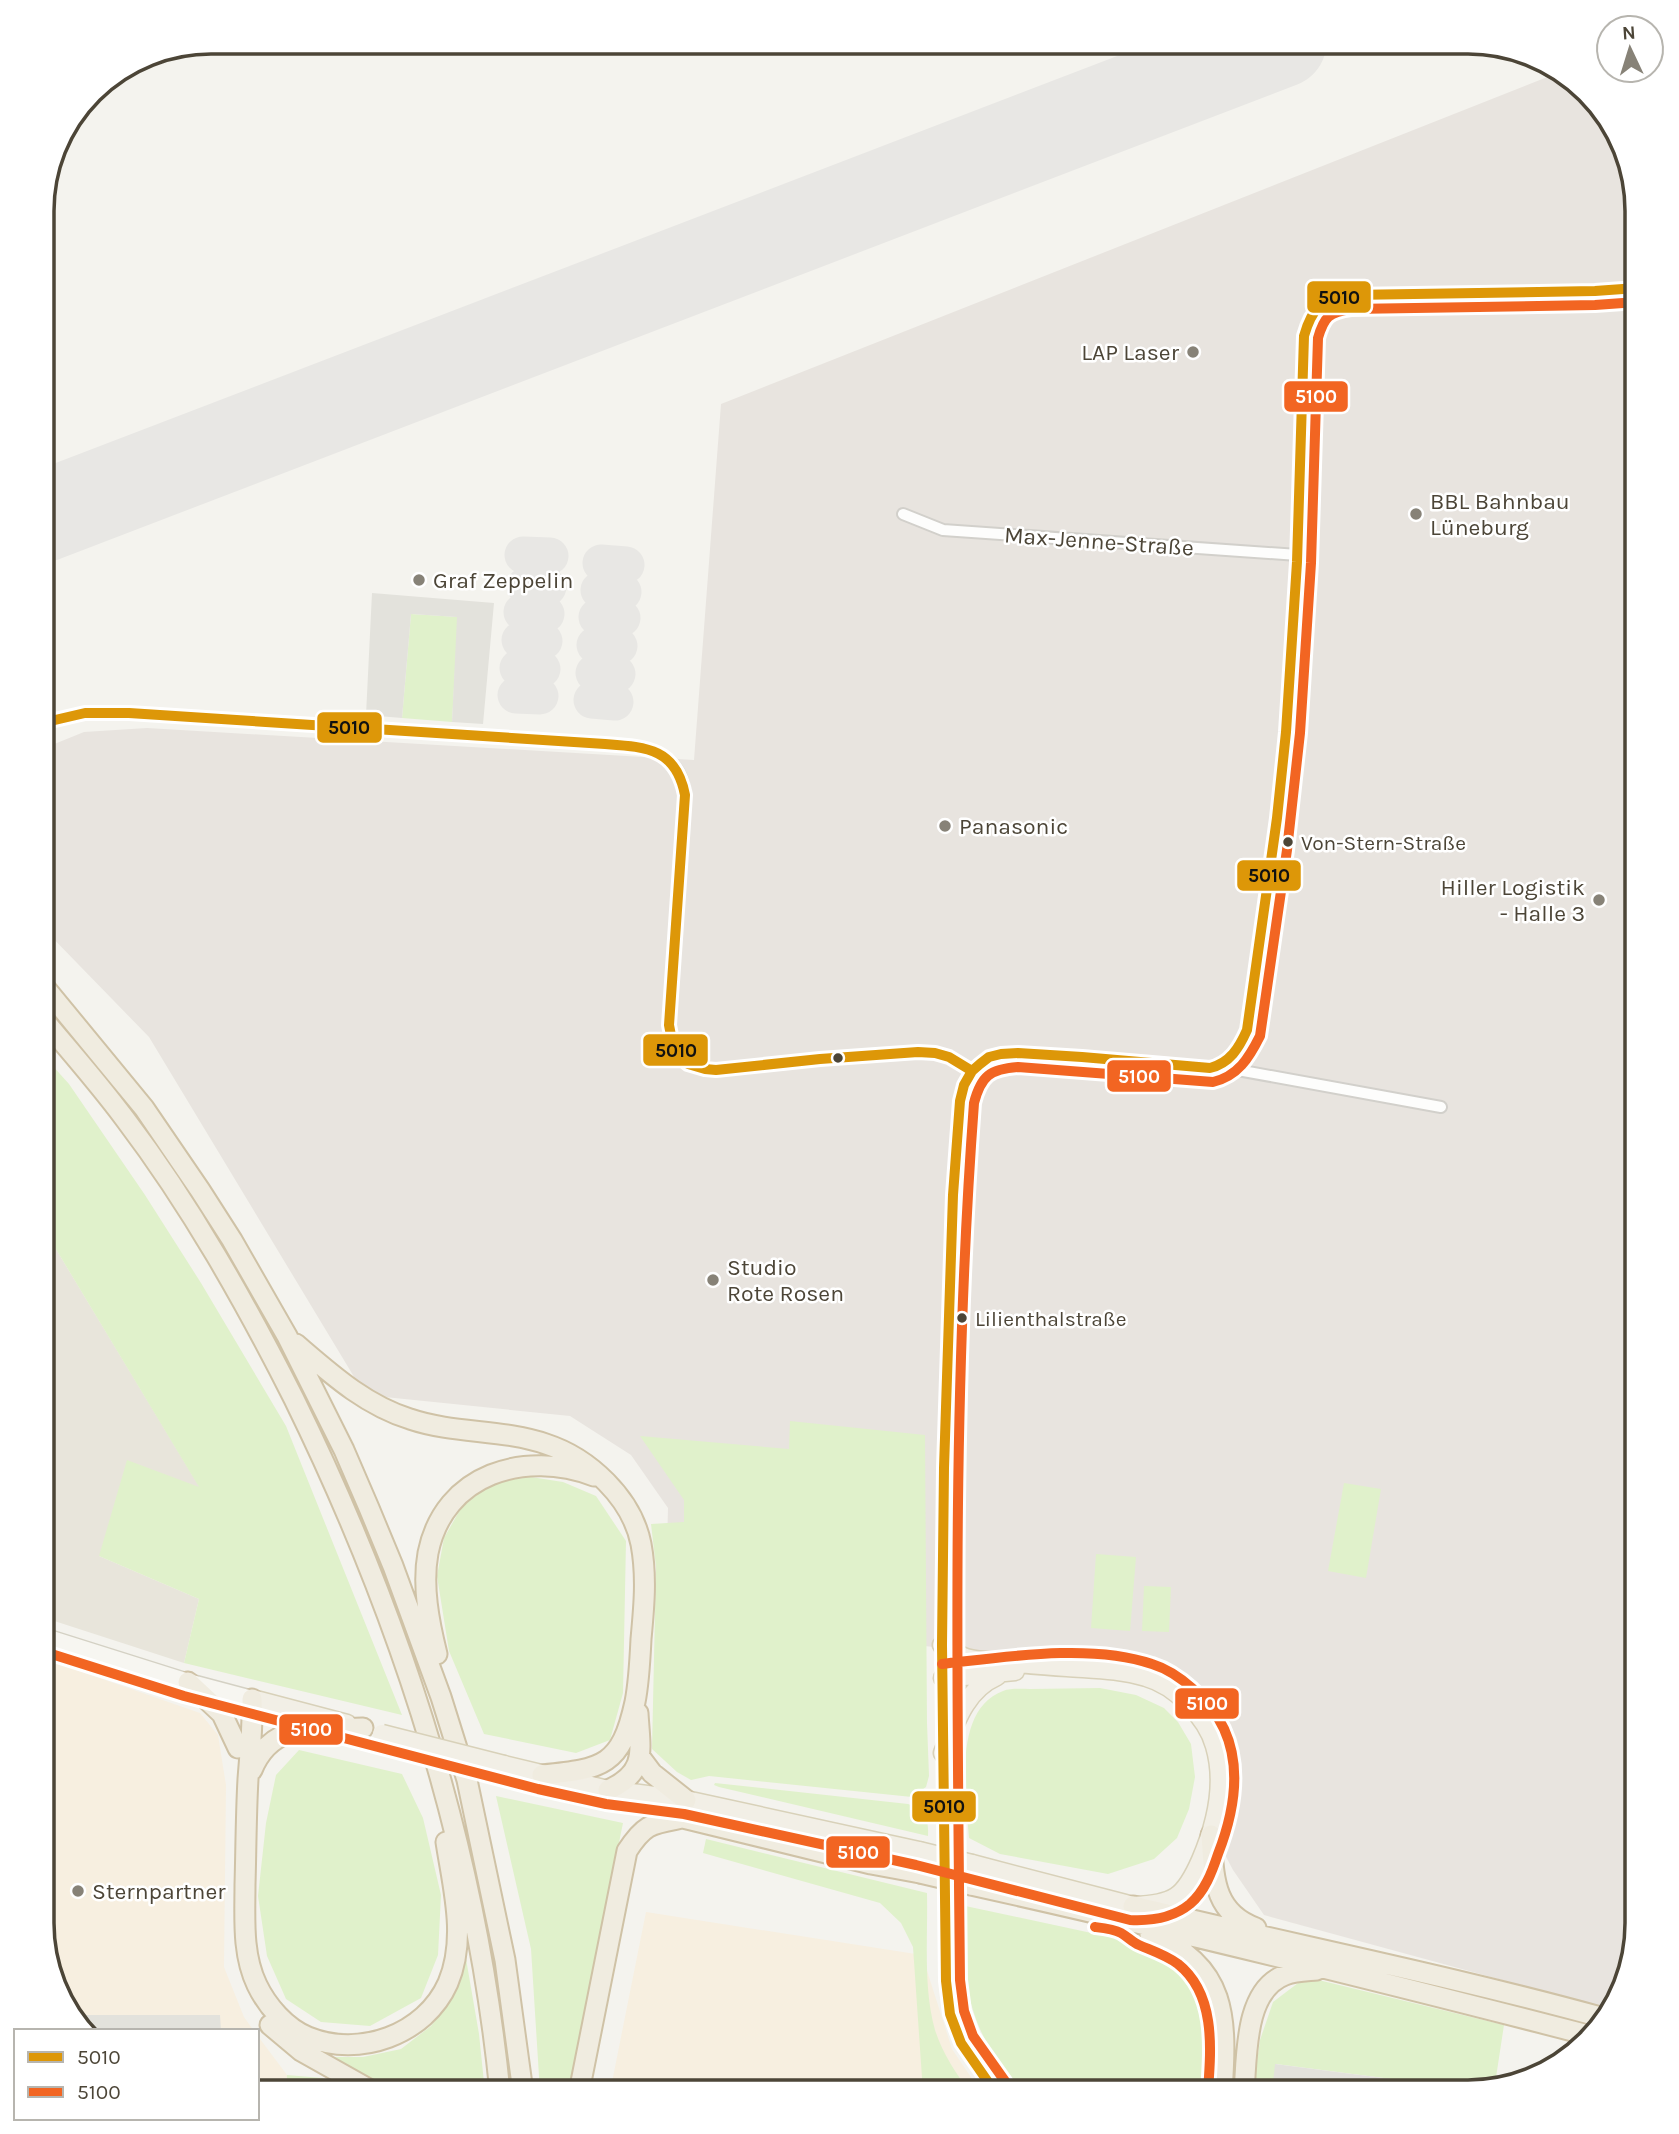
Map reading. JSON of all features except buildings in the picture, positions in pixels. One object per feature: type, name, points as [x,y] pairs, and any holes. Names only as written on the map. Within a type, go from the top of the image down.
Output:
[{"type":"highway","points":[[55,999],[144,1108],[213,1210],[287,1336],[344,1450],[393,1566],[441,1697],[467,1780],[513,2007],[522,2080]]},
{"type":"highway","points":[[55,1033],[126,1120],[214,1251],[264,1340],[323,1459],[372,1574],[441,1778],[466,1874],[492,2023],[499,2080]]},
{"type":"highway","points":[[287,1336],[354,1392],[382,1408],[440,1427],[545,1443],[570,1454],[589,1465],[606,1481],[624,1506],[640,1541],[646,1593],[636,1694],[629,1729],[614,1755],[603,1763],[573,1772],[542,1775]]},
{"type":"highway","points":[[441,1697],[443,1679],[430,1624],[426,1576],[434,1532],[443,1514],[472,1484],[490,1474],[511,1468],[565,1468],[606,1481]]},
{"type":"highway","points":[[182,1680],[222,1714],[238,1748]]},
{"type":"highway","points":[[608,1790],[632,1776],[640,1757],[636,1694]]},
{"type":"highway","points":[[252,1699],[245,1936],[248,1963],[265,2000],[291,2028],[307,2037],[351,2045],[378,2042],[419,2020],[434,2005],[447,1985],[454,1965],[458,1923],[440,1795],[441,1778]]},
{"type":"highway","points":[[252,1699],[240,1732],[238,1748],[237,1936],[240,1964],[247,1987],[267,2022],[301,2051],[353,2080]]},
{"type":"highway","points":[[248,1781],[263,1749],[285,1733],[363,1728]]},
{"type":"highway","points":[[640,1757],[685,1809],[870,1864],[1284,1942],[1483,1986],[1594,2015]]},
{"type":"highway","points":[[581,2080],[627,1851],[639,1833],[685,1809]]},
{"type":"highway","points":[[1212,1835],[1214,1882],[1229,1912],[1243,1923],[1274,1935],[1284,1942]]},
{"type":"highway","points":[[1129,1912],[1329,1968],[1579,2033]]},
{"type":"highway","points":[[1129,1912],[1140,1930],[1168,1941],[1189,1955],[1205,1973],[1216,1993],[1223,2016],[1225,2042],[1223,2080]]},
{"type":"highway","points":[[1245,2080],[1249,2032],[1257,2002],[1269,1984],[1284,1975],[1329,1968]]},
{"type":"main road","points":[[54,1640],[182,1680],[542,1775],[685,1809],[919,1851],[972,1864],[1129,1912],[1160,1904],[1185,1891],[1212,1835],[1219,1792],[1220,1762],[1211,1731],[1196,1712],[1177,1693],[1148,1677],[1110,1670],[967,1659],[942,1645]]},
{"type":"main road","points":[[943,1678],[1060,1667]]},
{"type":"main road","points":[[943,1753],[958,1714],[971,1695],[987,1681],[1008,1672]]},
{"type":"street","points":[[1221,1067],[1236,1052],[1247,1030],[1280,789],[1298,555],[1304,336],[1308,319],[1332,297],[1350,295],[1625,290]]},
{"type":"street","name":"Max-Jenne-Straße","points":[[903,514],[943,530],[1298,555]]},
{"type":"street","points":[[55,720],[85,713],[129,713],[632,746],[654,751],[672,763],[680,774],[685,795],[669,1025],[673,1046],[681,1059],[688,1066],[716,1070],[849,1056],[918,1052],[949,1057],[972,1071]]},
{"type":"street","points":[[987,2080],[961,2043],[950,2014],[946,1982],[942,1645],[944,1468],[953,1195],[960,1101],[964,1085],[972,1071],[989,1057],[1017,1053],[1221,1067],[1441,1108]]},
{"type":"shaded area","points":[[1548,77],[1586,108],[1609,142],[1622,181],[1625,211],[1625,1923],[1622,1953],[1609,1992],[1600,2007],[1264,1915],[1222,1849],[1229,1796],[1227,1746],[1209,1713],[1179,1682],[1115,1660],[665,1624],[668,1508],[631,1455],[570,1416],[365,1395],[149,1037],[55,940],[55,744],[84,732],[147,728],[694,760],[721,404]]},
{"type":"shaded area","points":[[372,593],[494,603],[483,724],[452,722],[457,617],[411,614],[402,718],[366,715]]},
{"type":"shaded area","points":[[54,1247],[200,1488],[99,1556],[199,1599],[184,1663],[54,1621]]},
{"type":"shaded area","points":[[54,1662],[200,1713],[218,1735],[226,1785],[224,1967],[244,2017],[253,2029],[96,2029],[75,2001],[60,1963],[54,1923]]},
{"type":"shaded area","points":[[646,1912],[922,1955],[952,2049],[973,2080],[612,2080]]},
{"type":"shaded area","points":[[85,2015],[220,2015],[221,2029],[96,2029]]},
{"type":"shaded area","points":[[259,2038],[287,2075],[287,2080],[259,2080]]},
{"type":"shaded area","points":[[1275,2064],[1399,2080],[1273,2080]]},
{"type":"green space","points":[[411,614],[458,617],[452,722],[402,718]]},
{"type":"green space","points":[[54,1068],[69,1084],[145,1195],[286,1426],[402,1715],[184,1663],[199,1599],[99,1556],[127,1460],[199,1487],[54,1247]]},
{"type":"green space","points":[[790,1421],[925,1435],[929,1776],[926,1787],[912,1797],[709,1776],[691,1780],[677,1772],[652,1749],[656,1567],[651,1524],[684,1522],[684,1500],[640,1436],[789,1449]]},
{"type":"green space","points":[[531,1477],[563,1482],[596,1496],[626,1541],[623,1693],[610,1740],[576,1753],[484,1734],[449,1651],[437,1576],[444,1538],[461,1508],[493,1482]]},
{"type":"green space","points":[[1344,1483],[1381,1489],[1366,1578],[1328,1571]]},
{"type":"green space","points":[[1096,1554],[1136,1557],[1130,1631],[1091,1628]]},
{"type":"green space","points":[[1144,1586],[1171,1587],[1169,1632],[1142,1631]]},
{"type":"green space","points":[[1100,1688],[1136,1695],[1164,1708],[1178,1722],[1191,1744],[1195,1777],[1189,1809],[1177,1838],[1154,1859],[1108,1874],[1000,1854],[969,1838],[966,1756],[969,1735],[976,1716],[987,1701],[1009,1689]]},
{"type":"green space","points":[[299,1750],[402,1774],[423,1818],[441,1895],[438,1955],[421,1998],[370,2026],[321,2022],[286,1999],[267,1956],[258,1896],[266,1823],[276,1775]]},
{"type":"green space","points":[[714,1785],[908,1804],[925,1815],[928,1836],[719,1787]]},
{"type":"green space","points":[[496,1796],[623,1823],[570,2080],[539,2080],[531,1949]]},
{"type":"green space","points":[[706,1839],[927,1893],[927,1980],[931,2014],[945,2055],[962,2080],[922,2080],[913,1947],[901,1923],[880,1903],[703,1853]]},
{"type":"green space","points":[[956,1904],[1124,1940],[1181,1965],[1207,1999],[1214,2044],[1211,2080],[1014,2080],[987,2043],[973,2011],[959,1939]]},
{"type":"green space","points":[[465,1953],[484,2080],[372,2080],[328,2057],[363,2057],[401,2049],[431,2026],[450,2001]]},
{"type":"green space","points":[[1306,1977],[1504,2025],[1496,2077],[1399,2080],[1276,2064],[1274,2080],[1255,2080],[1260,2040],[1273,2002]]},
{"type":"green space","points":[[287,2075],[326,2080],[287,2080]]},
{"type":"taxiway","points":[[523,555],[550,556]]},
{"type":"taxiway","points":[[601,563],[626,565]]},
{"type":"taxiway","points":[[525,586],[548,587]]},
{"type":"taxiway","points":[[599,590],[623,592]]},
{"type":"taxiway","points":[[522,612],[546,614]]},
{"type":"taxiway","points":[[597,617],[622,618]]},
{"type":"taxiway","points":[[520,640],[544,641]]},
{"type":"taxiway","points":[[595,645],[619,646]]},
{"type":"taxiway","points":[[518,668],[542,669]]},
{"type":"taxiway","points":[[594,673],[617,674]]},
{"type":"taxiway","points":[[516,695],[540,696]]},
{"type":"taxiway","points":[[592,700],[615,702]]},
{"type":"runway","points":[[55,512],[1247,55]]},
{"type":"transit line","name":"5010","points":[[987,2080],[961,2043],[950,2014],[946,1981],[942,1645],[944,1468],[953,1195],[960,1101],[964,1085],[972,1071],[980,1064],[989,1057],[1001,1054],[1082,1057],[1210,1068],[1233,1054],[1247,1030],[1277,818],[1286,732],[1297,562],[1304,336],[1314,312],[1325,302],[1350,295],[1625,289]]},
{"type":"transit line","name":"5100","points":[[1004,2080],[973,2036],[964,2011],[960,1980],[957,1651],[959,1432],[967,1213],[974,1103],[977,1094],[984,1080],[994,1072],[1018,1067],[1213,1082],[1236,1071],[1252,1052],[1260,1036],[1287,850],[1300,733],[1311,563],[1318,338],[1325,320],[1332,314],[1351,309],[1625,303]]},
{"type":"transit line","name":"5010","points":[[55,720],[85,713],[129,713],[605,744],[657,753],[667,759],[674,768],[681,779],[685,795],[669,1025],[673,1046],[682,1059],[688,1064],[716,1070],[918,1052],[949,1057],[972,1071]]},
{"type":"transit line","name":"5100","points":[[54,1655],[184,1696],[538,1789],[606,1804],[684,1814],[916,1865],[1130,1920],[1169,1915],[1183,1909],[1195,1899],[1207,1881],[1226,1832],[1234,1787],[1234,1766],[1222,1725],[1210,1706],[1193,1689],[1174,1674],[1158,1666],[1102,1654],[1020,1655],[942,1664]]},
{"type":"transit line","name":"5100","points":[[1095,1927],[1121,1933],[1178,1964],[1190,1976],[1205,2006],[1210,2040],[1209,2080]]},
{"type":"place","name":"LAP Laser","points":[[1193,352]]},
{"type":"place","name":"BBL Bahnbau Lüneburg","points":[[1416,514]]},
{"type":"place","name":"Graf Zeppelin","points":[[419,580]]},
{"type":"place","name":"Panasonic","points":[[945,826]]},
{"type":"place","name":"Von-Stern-Straße","points":[[1288,842]]},
{"type":"place","name":"Hiller Logistik - Halle 3","points":[[1599,900]]},
{"type":"place","name":"Studio Rote Rosen","points":[[713,1280]]},
{"type":"place","name":"Lilienthalstraße","points":[[962,1318]]},
{"type":"place","name":"Sternpartner","points":[[78,1891]]}]
